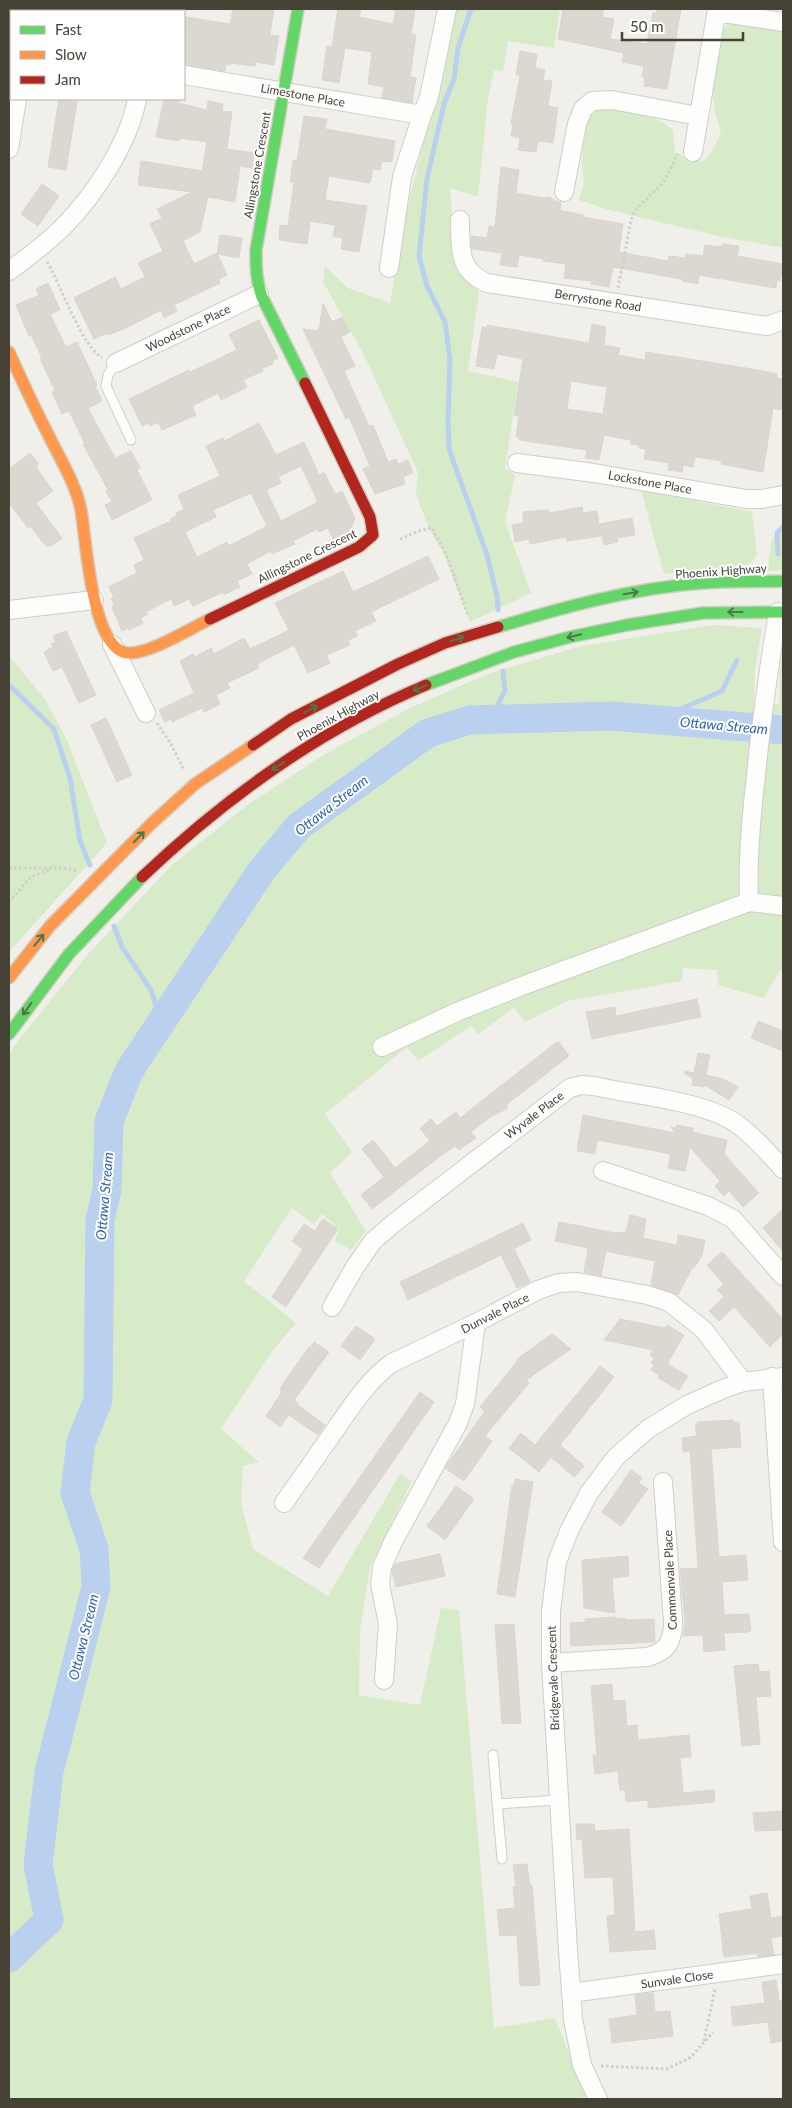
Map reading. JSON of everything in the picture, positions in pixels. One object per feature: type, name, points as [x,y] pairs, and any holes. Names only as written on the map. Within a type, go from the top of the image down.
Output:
[{"type":"main road","name":"Allingstone Crescent","points":[[111,642],[119,650],[126,653],[136,653],[145,650],[359,547],[373,535],[370,517],[272,313],[259,294],[256,275],[256,250],[298,9]]},
{"type":"main road","points":[[9,352],[27,393],[75,488],[80,504],[88,574],[94,600],[111,642]]},
{"type":"main road","name":"Phoenix Highway","points":[[9,978],[50,926],[193,786],[292,718],[398,664],[474,634],[560,608],[633,593],[702,583],[783,581]]},
{"type":"main road","name":"Phoenix Highway","points":[[9,1034],[79,943],[126,892],[167,853],[210,816],[268,772],[320,739],[401,696],[470,668],[540,645],[597,630],[713,612],[781,612]]},
{"type":"street","points":[[389,268],[402,177],[422,115],[430,97],[447,9]]},
{"type":"street","points":[[693,152],[717,10],[783,22]]},
{"type":"street","name":"Limestone Place","points":[[185,75],[422,115]]},
{"type":"street","points":[[9,149],[17,100]]},
{"type":"street","points":[[9,271],[39,249],[64,227],[91,195],[126,134],[137,100]]},
{"type":"street","points":[[564,192],[577,124],[583,108],[592,102],[612,100],[698,116]]},
{"type":"street","name":"Berrystone Road","points":[[460,220],[463,260],[466,269],[474,277],[487,283],[767,326],[783,320]]},
{"type":"street","name":"Woodstone Place","points":[[116,363],[259,294]]},
{"type":"street","name":"Lockstone Place","points":[[517,463],[590,472],[746,499],[762,499],[783,495]]},
{"type":"street","points":[[9,610],[94,600]]},
{"type":"street","points":[[749,902],[747,870],[749,836],[758,750],[766,686],[781,612]]},
{"type":"street","points":[[111,642],[146,713]]},
{"type":"street","points":[[382,1047],[459,1011],[519,987],[749,902],[783,906]]},
{"type":"street","name":"Wyvale Place","points":[[332,1307],[355,1267],[374,1241],[394,1223],[570,1088],[582,1085],[594,1086],[701,1108],[722,1115],[749,1133],[783,1169]]},
{"type":"street","points":[[603,1171],[708,1206],[733,1219],[783,1276]]},
{"type":"street","name":"Dunvale Place","points":[[284,1503],[370,1382],[382,1370],[392,1363],[476,1323],[538,1290],[559,1283],[590,1284],[647,1295],[669,1302],[704,1330],[742,1382]]},
{"type":"street","points":[[384,1680],[388,1624],[380,1584],[382,1567],[393,1542],[458,1423],[465,1404],[476,1323]]},
{"type":"street","points":[[777,1377],[783,1541]]},
{"type":"street","name":"Bridgevale Crescent","points":[[594,2098],[582,2065],[571,1993],[551,1663],[551,1612],[557,1562],[569,1531],[589,1493],[616,1457],[648,1430],[687,1405],[742,1382],[777,1377]]},
{"type":"street","name":"Commonvale Place","points":[[551,1663],[647,1657],[668,1648],[673,1636],[673,1621],[663,1482]]},
{"type":"street","name":"Sunvale Close","points":[[571,1993],[783,1964]]},
{"type":"lane","points":[[116,363],[108,375],[106,386],[131,440]]},
{"type":"lane","points":[[494,1756],[502,1860]]},
{"type":"lane","points":[[497,1804],[559,1800]]},
{"type":"path","points":[[616,303],[630,220],[636,209],[663,183],[678,153],[693,152]]},
{"type":"path","points":[[39,249],[55,274],[84,337],[97,355],[116,363]]},
{"type":"path","points":[[400,539],[432,528],[448,558],[474,634]]},
{"type":"path","points":[[146,713],[161,727],[193,786]]},
{"type":"path","points":[[9,868],[53,868],[86,873],[91,884]]},
{"type":"path","points":[[9,902],[31,877],[53,868]]},
{"type":"path","points":[[703,2044],[715,1996],[716,1974]]},
{"type":"path","points":[[585,2071],[595,2066],[667,2069],[692,2057],[714,2032]]},
{"type":"green space","points":[[455,9],[560,9],[554,48],[508,41],[503,72],[494,70],[488,98],[478,197],[450,188],[456,270],[479,292],[468,371],[518,382],[505,468],[515,475],[505,522],[531,593],[470,622],[442,550],[429,529],[416,494],[418,473],[365,357],[323,282],[325,266],[348,288],[390,303],[404,222],[432,107],[445,70]]},
{"type":"green space","points":[[743,22],[783,30],[783,248],[718,236],[606,209],[579,200],[584,183],[582,164],[583,144],[590,115],[600,107],[638,112],[656,118],[673,130],[675,153],[702,162],[713,150],[721,132],[712,91],[713,61],[716,47],[728,23]]},
{"type":"green space","points":[[641,490],[752,512],[757,554],[750,564],[741,570],[710,569],[664,574]]},
{"type":"green space","points":[[783,530],[783,570],[767,571],[772,538]]},
{"type":"green space","points":[[714,625],[762,628],[755,669],[754,703],[779,704],[780,668],[783,652],[783,972],[780,970],[764,998],[718,985],[717,970],[683,968],[682,981],[568,1001],[525,1022],[514,1008],[478,1034],[471,1026],[418,1061],[407,1047],[325,1114],[352,1152],[330,1173],[366,1231],[351,1250],[335,1241],[339,1229],[322,1214],[314,1224],[292,1208],[244,1281],[296,1323],[272,1351],[221,1429],[259,1462],[243,1466],[241,1503],[253,1549],[328,1596],[400,1474],[412,1481],[370,1567],[360,1631],[359,1695],[420,1705],[441,1608],[459,1610],[494,2028],[555,2018],[586,2097],[563,2099],[9,2099],[9,1056],[13,1047],[89,953],[172,865],[246,806],[323,755],[408,709],[485,675],[581,646]]},
{"type":"green space","points":[[9,650],[11,658],[45,699],[67,740],[107,843],[9,952]]},
{"type":"building","points":[[233,9],[274,9],[270,35],[279,36],[274,65],[255,62],[255,66],[230,63],[230,65],[226,64],[225,71],[185,65],[186,17],[230,24]]},
{"type":"building","points":[[338,9],[361,9],[359,17],[393,24],[396,9],[415,9],[411,34],[416,35],[410,77],[416,78],[412,103],[382,98],[384,87],[368,84],[372,52],[345,48],[339,83],[322,80],[327,46],[332,47]]},
{"type":"building","points":[[563,9],[604,9],[602,17],[614,19],[610,39],[647,44],[653,13],[656,13],[657,9],[681,9],[667,89],[644,86],[645,77],[642,77],[644,66],[622,62],[624,53],[558,39]]},
{"type":"building","points":[[520,51],[537,54],[535,68],[545,70],[543,80],[552,81],[548,106],[558,108],[553,143],[538,141],[536,152],[518,150],[520,138],[511,136],[513,124],[511,124],[520,75],[516,75]]},
{"type":"building","points":[[59,100],[77,102],[66,170],[48,167]]},
{"type":"building","points":[[164,100],[179,101],[178,103],[207,110],[208,101],[223,104],[222,111],[232,112],[227,149],[254,153],[252,168],[240,166],[235,202],[208,197],[200,232],[183,241],[194,264],[217,253],[227,275],[219,279],[220,283],[174,305],[177,311],[164,318],[161,310],[128,327],[94,339],[74,298],[115,277],[121,289],[145,277],[138,263],[163,251],[150,224],[162,218],[157,209],[192,192],[138,185],[141,161],[202,171],[207,142],[179,138],[179,141],[156,137]]},
{"type":"building","points":[[304,116],[327,119],[325,129],[395,141],[392,162],[382,161],[380,170],[373,169],[370,183],[329,176],[325,200],[367,206],[359,252],[341,249],[343,238],[333,236],[335,225],[310,221],[307,244],[279,240],[280,225],[288,226],[294,182],[290,182],[293,160],[297,161]]},
{"type":"building","points":[[501,167],[519,170],[516,193],[544,198],[550,197],[555,201],[561,202],[560,210],[583,215],[582,217],[623,224],[619,252],[668,261],[669,256],[686,258],[686,254],[703,256],[705,245],[739,246],[737,256],[783,264],[780,281],[777,280],[776,288],[699,275],[698,284],[682,281],[682,279],[613,267],[609,287],[591,284],[592,281],[564,278],[566,264],[543,261],[544,259],[519,255],[517,267],[500,265],[502,253],[472,249],[471,236],[487,238],[489,226],[495,227]]},
{"type":"building","points":[[42,184],[59,196],[38,226],[21,214]]},
{"type":"building","points":[[220,235],[242,238],[239,258],[217,254]]},
{"type":"building","points":[[48,283],[60,310],[50,314],[66,347],[77,342],[97,385],[95,386],[102,401],[88,408],[115,458],[131,451],[140,468],[137,470],[152,500],[112,520],[105,505],[112,502],[106,491],[108,490],[83,444],[85,444],[69,411],[62,414],[52,392],[55,390],[40,359],[42,358],[31,335],[29,336],[16,305],[39,295],[36,289]]},
{"type":"building","points":[[323,303],[332,322],[342,317],[350,332],[341,337],[355,366],[344,371],[369,426],[373,425],[388,462],[396,459],[398,464],[408,460],[413,473],[403,477],[405,484],[375,494],[363,469],[370,466],[349,417],[346,419],[303,329],[319,331]]},
{"type":"building","points":[[259,320],[278,358],[272,361],[273,364],[262,368],[263,371],[243,380],[247,387],[221,400],[218,393],[192,406],[196,415],[162,430],[158,422],[150,426],[148,423],[142,426],[129,399],[189,370],[190,372],[237,350],[229,334]]},
{"type":"building","points":[[592,324],[606,327],[604,345],[620,348],[618,355],[645,360],[646,352],[777,374],[776,378],[783,379],[781,410],[773,408],[763,472],[721,464],[722,461],[695,457],[693,467],[683,465],[682,472],[668,470],[669,463],[644,459],[646,449],[639,448],[639,445],[630,444],[631,440],[604,435],[599,460],[585,458],[587,450],[519,440],[519,437],[516,437],[519,416],[514,415],[523,359],[497,354],[494,369],[476,366],[482,327],[487,328],[487,325],[589,343]],"holes":[[[571,381],[607,387],[603,414],[567,409]]]},
{"type":"building","points":[[259,423],[276,455],[304,442],[319,475],[324,472],[335,494],[342,491],[355,518],[349,533],[334,540],[328,528],[319,532],[317,529],[293,541],[295,544],[272,554],[271,551],[247,564],[252,574],[237,581],[240,587],[224,595],[223,592],[193,606],[189,599],[174,606],[171,599],[146,612],[148,614],[141,618],[143,623],[129,630],[128,628],[122,631],[112,607],[114,605],[111,598],[114,597],[109,587],[137,573],[134,565],[144,560],[134,538],[171,521],[170,519],[177,516],[176,513],[184,509],[178,495],[220,476],[206,446],[223,438],[224,441]],"holes":[[[301,466],[318,502],[281,521],[266,490],[281,483],[278,477]],[[251,493],[267,526],[229,546],[227,542],[197,557],[185,532],[216,517],[213,510]]]},
{"type":"building","points":[[30,453],[39,464],[36,467],[53,491],[36,503],[62,538],[51,546],[46,546],[30,526],[28,528],[9,503],[9,469]]},
{"type":"building","points":[[582,507],[583,513],[597,511],[599,524],[632,518],[635,535],[617,538],[618,542],[604,545],[602,536],[567,541],[566,537],[530,544],[529,539],[515,542],[512,525],[523,523],[523,512],[548,510],[549,513]]},
{"type":"building","points":[[428,556],[439,579],[371,612],[376,621],[355,631],[358,636],[348,640],[350,645],[326,655],[330,663],[308,673],[294,645],[257,664],[259,668],[227,683],[230,688],[216,695],[220,704],[204,712],[202,708],[172,722],[171,719],[165,722],[159,710],[194,693],[180,661],[193,654],[195,657],[211,648],[214,654],[244,638],[250,649],[289,630],[275,603],[343,571],[353,592]]},
{"type":"building","points":[[66,631],[96,695],[79,703],[62,667],[53,671],[44,652],[53,647],[51,644],[56,642],[53,636]]},
{"type":"building","points":[[106,718],[132,775],[117,782],[91,725]]},
{"type":"building","points":[[697,999],[701,1017],[592,1039],[586,1012],[615,1007],[616,1016]]},
{"type":"building","points":[[758,1021],[783,1031],[783,1051],[751,1038]]},
{"type":"building","points":[[558,1041],[569,1056],[506,1105],[508,1108],[490,1117],[471,1132],[476,1138],[459,1150],[455,1146],[443,1154],[372,1209],[361,1195],[384,1177],[362,1149],[373,1140],[395,1168],[430,1141],[420,1128],[431,1119],[437,1126],[456,1112],[460,1118]]},
{"type":"building","points":[[698,1053],[710,1055],[706,1075],[723,1079],[738,1087],[729,1100],[705,1085],[704,1087],[692,1085],[693,1078],[684,1073],[685,1071],[694,1073]]},
{"type":"building","points":[[583,1115],[675,1133],[671,1127],[676,1128],[677,1125],[693,1128],[692,1131],[700,1134],[727,1140],[724,1154],[759,1193],[743,1207],[729,1191],[724,1196],[715,1186],[720,1181],[690,1147],[685,1171],[668,1168],[671,1154],[635,1147],[597,1140],[595,1154],[577,1151]]},
{"type":"building","points":[[783,1209],[783,1251],[763,1228]]},
{"type":"building","points":[[630,1215],[646,1219],[643,1238],[677,1245],[678,1235],[705,1240],[702,1255],[694,1268],[692,1268],[678,1295],[651,1285],[655,1261],[606,1251],[601,1276],[584,1272],[588,1248],[555,1241],[559,1222],[615,1233],[626,1232]]},
{"type":"building","points":[[323,1219],[338,1229],[286,1307],[272,1297],[303,1249],[292,1241],[304,1224],[315,1231]]},
{"type":"building","points":[[523,1223],[531,1240],[514,1249],[530,1282],[517,1288],[501,1255],[408,1300],[400,1282]]},
{"type":"building","points":[[722,1252],[783,1319],[783,1334],[770,1347],[734,1307],[719,1321],[709,1311],[724,1297],[717,1290],[724,1284],[707,1265]]},
{"type":"building","points":[[620,1319],[665,1328],[667,1325],[684,1335],[667,1364],[688,1376],[679,1390],[658,1378],[659,1375],[651,1370],[654,1365],[651,1363],[654,1358],[650,1355],[653,1350],[604,1340]]},
{"type":"building","points":[[356,1326],[375,1339],[360,1360],[341,1346]]},
{"type":"building","points":[[552,1334],[571,1349],[526,1380],[529,1383],[485,1436],[492,1441],[464,1481],[445,1468],[485,1411],[480,1407],[517,1359]]},
{"type":"building","points":[[314,1342],[329,1352],[294,1400],[325,1425],[318,1435],[289,1415],[280,1427],[266,1416],[282,1392],[280,1390],[283,1384]]},
{"type":"building","points":[[600,1366],[614,1377],[560,1445],[584,1466],[574,1477],[551,1457],[539,1472],[509,1448],[521,1433],[535,1445]]},
{"type":"building","points":[[420,1392],[434,1402],[319,1568],[303,1558]]},
{"type":"building","points":[[733,1420],[734,1423],[739,1422],[741,1447],[711,1449],[719,1557],[746,1555],[748,1580],[722,1582],[724,1615],[749,1614],[751,1630],[749,1632],[724,1633],[725,1650],[704,1652],[703,1635],[683,1636],[685,1621],[680,1569],[698,1568],[698,1566],[690,1451],[683,1452],[682,1438],[697,1436],[695,1425],[697,1425],[697,1422]]},
{"type":"building","points":[[631,1470],[642,1478],[639,1483],[648,1489],[621,1526],[602,1512]]},
{"type":"building","points":[[515,1479],[533,1482],[515,1597],[497,1594],[512,1485],[514,1485]]},
{"type":"building","points":[[456,1486],[474,1499],[445,1540],[427,1526]]},
{"type":"building","points":[[440,1554],[445,1576],[396,1587],[392,1570],[395,1564]]},
{"type":"building","points":[[628,1556],[629,1576],[612,1578],[615,1613],[584,1608],[582,1560]]},
{"type":"building","points":[[615,1617],[615,1619],[625,1618],[625,1620],[654,1619],[655,1642],[571,1646],[570,1623],[585,1622],[585,1619]]},
{"type":"building","points":[[514,1624],[521,1723],[502,1724],[495,1625]]},
{"type":"building","points":[[758,1664],[759,1672],[769,1671],[771,1696],[756,1697],[760,1744],[742,1746],[734,1666]]},
{"type":"building","points":[[612,1684],[613,1701],[625,1700],[627,1726],[637,1725],[638,1740],[689,1735],[691,1757],[680,1758],[683,1793],[714,1790],[715,1802],[648,1808],[648,1800],[626,1802],[625,1790],[620,1790],[618,1771],[595,1774],[593,1755],[597,1755],[591,1686]]},
{"type":"building","points":[[783,1811],[783,1830],[755,1831],[753,1813]]},
{"type":"building","points":[[576,1824],[594,1824],[595,1831],[629,1829],[635,1932],[654,1930],[656,1949],[610,1952],[607,1916],[615,1915],[613,1877],[585,1878],[582,1839],[577,1840]]},
{"type":"building","points":[[527,1864],[530,1886],[532,1885],[540,1985],[520,1986],[517,1935],[500,1936],[497,1910],[515,1908],[513,1887],[516,1887],[513,1865]]},
{"type":"building","points":[[767,1893],[771,1918],[783,1916],[783,1936],[771,1938],[774,1955],[758,1957],[758,1953],[724,1957],[719,1914],[752,1909],[750,1896]]},
{"type":"building","points":[[776,1980],[779,2001],[783,2001],[783,2041],[771,2043],[768,2022],[733,2026],[731,2007],[765,2003],[762,1982]]},
{"type":"building","points":[[653,1993],[655,2012],[670,2011],[673,2036],[612,2043],[609,2019],[637,2015],[635,1995]]},
{"type":"waterway","points":[[471,9],[458,48],[454,79],[444,104],[427,179],[419,256],[427,286],[445,322],[450,360],[449,449],[487,555],[497,596],[498,610]]},
{"type":"waterway","points":[[778,554],[777,533],[783,527]]},
{"type":"waterway","points":[[664,720],[672,713],[722,691],[737,660]]},
{"type":"waterway","points":[[490,719],[505,691],[503,671]]},
{"type":"waterway","points":[[9,685],[54,729],[70,778],[80,841],[90,865]]},
{"type":"waterway","name":"Ottawa Stream","points":[[9,1958],[49,1920],[38,1864],[49,1772],[96,1587],[94,1549],[75,1493],[81,1442],[98,1400],[100,1220],[107,1190],[109,1121],[129,1071],[262,870],[299,826],[428,733],[470,720],[611,716],[783,730]]},
{"type":"waterway","points":[[114,926],[122,947],[151,990],[161,1021]]},
{"type":"traffic: fast","points":[[298,9],[256,250],[256,262],[257,279],[262,297],[305,383]]},
{"type":"traffic: fast","points":[[498,627],[548,612],[651,589],[713,582],[783,581]]},
{"type":"traffic: fast","points":[[426,685],[514,652],[570,637],[627,625],[703,613],[783,612]]},
{"type":"traffic: fast","points":[[9,1034],[69,954],[142,877]]},
{"type":"traffic: slow","points":[[9,352],[76,491],[81,510],[88,565],[97,609],[112,644],[123,652],[142,651],[166,642],[210,619]]},
{"type":"traffic: slow","points":[[9,978],[50,926],[151,824],[195,784],[253,745]]},
{"type":"traffic: jam","points":[[210,619],[359,547],[373,535],[370,517],[305,383]]},
{"type":"traffic: jam","points":[[253,745],[291,719],[398,664],[445,643],[498,627]]},
{"type":"traffic: jam","points":[[142,877],[207,820],[275,768],[311,744],[348,723],[426,685]]}]
